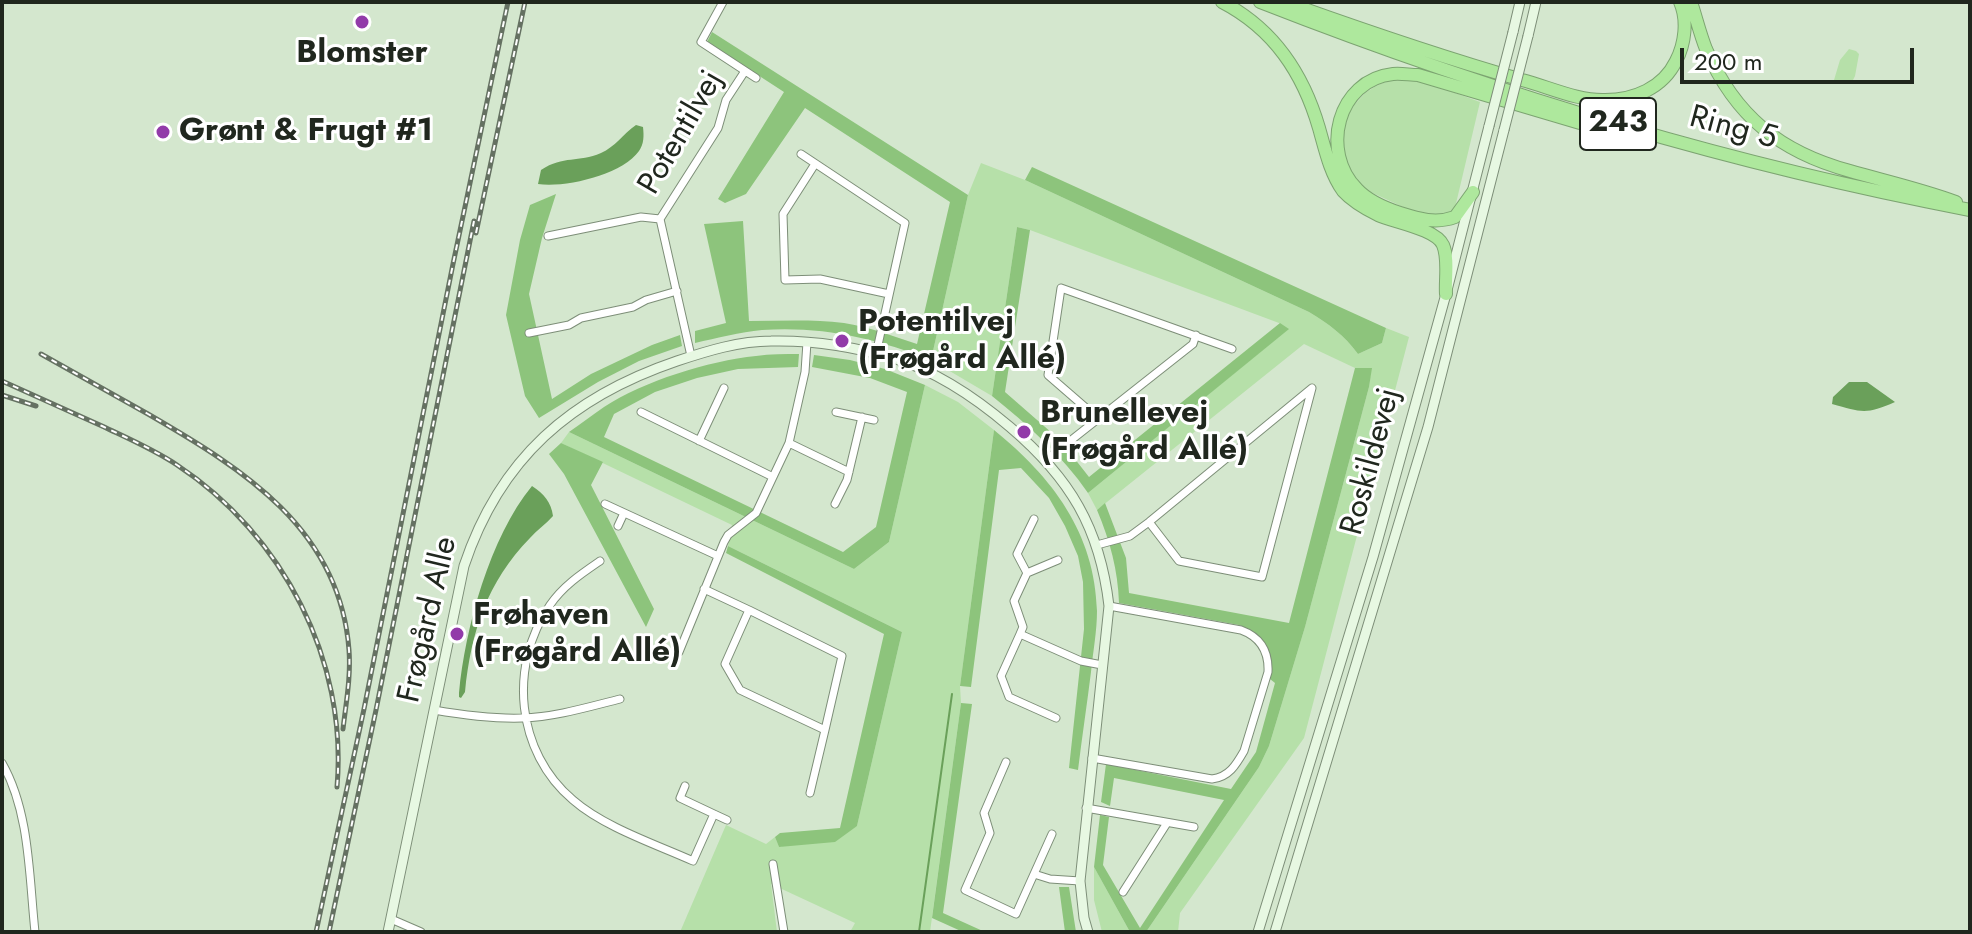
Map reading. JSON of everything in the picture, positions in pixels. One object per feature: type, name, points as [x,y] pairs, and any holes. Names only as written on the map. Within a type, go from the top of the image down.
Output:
[{"type":"highway","points":[[1222,2],[1259,28],[1281,49],[1299,75],[1331,167],[1343,190],[1357,203],[1378,215],[1434,235],[1442,243],[1446,294]]},
{"type":"highway","name":"Ring 5","points":[[1260,2],[1470,79],[1622,126],[1767,166],[1914,200],[1970,209]]},
{"type":"highway","points":[[1285,2],[1469,65],[1572,95],[1603,100],[1627,98],[1645,92],[1661,81],[1672,68],[1681,52],[1685,33],[1680,2]]},
{"type":"highway","points":[[1691,2],[1705,47],[1723,83],[1746,114],[1768,134],[1816,160],[1942,196],[1970,209]]},
{"type":"highway","points":[[1473,192],[1455,217],[1437,221],[1399,213],[1364,196],[1350,181],[1337,155],[1337,133],[1343,111],[1354,94],[1372,80],[1392,74],[1418,75],[1595,127],[1730,162],[1767,166]]},
{"type":"main road","name":"Roskildevej","points":[[1258,932],[1373,557],[1446,294],[1520,2]]},
{"type":"main road","name":"Roskildevej","points":[[1275,932],[1424,442],[1536,2]]},
{"type":"main road","name":"Frøgård Alle","points":[[388,932],[464,566],[484,515],[506,480],[535,444],[567,416],[605,392],[648,371],[691,356],[770,340],[835,344],[898,359],[923,370],[993,412],[1046,460],[1079,506],[1097,545],[1109,606],[1080,881],[1088,932]]},
{"type":"street","name":"Potentilvej","points":[[723,2],[701,42],[756,78]]},
{"type":"street","name":"Potentilvej","points":[[691,356],[660,219],[718,128],[726,100],[745,71]]},
{"type":"street","points":[[801,154],[905,223],[876,354]]},
{"type":"street","points":[[815,164],[783,214],[785,280],[820,279],[889,294]]},
{"type":"street","name":"Potentilvej","points":[[548,236],[641,217],[660,219]]},
{"type":"street","points":[[557,223],[560,233]]},
{"type":"street","points":[[1095,420],[1086,408],[1048,375],[1061,288],[1232,349]]},
{"type":"street","points":[[529,333],[633,307],[677,291]]},
{"type":"street","points":[[538,320],[540,331]]},
{"type":"street","points":[[1046,460],[1193,344],[1196,335]]},
{"type":"street","points":[[679,652],[728,535],[756,513],[789,443],[805,372],[807,342]]},
{"type":"street","points":[[699,441],[724,388]]},
{"type":"street","points":[[1097,545],[1130,536],[1312,388],[1262,577],[1179,561],[1149,522]]},
{"type":"street","points":[[641,412],[773,477]]},
{"type":"street","points":[[836,412],[874,420]]},
{"type":"street","points":[[835,504],[849,472],[862,417]]},
{"type":"street","points":[[789,443],[849,472]]},
{"type":"street","points":[[605,504],[718,556]]},
{"type":"street","points":[[618,526],[624,513]]},
{"type":"street","points":[[1027,573],[1017,554],[1034,519]]},
{"type":"street","points":[[1056,718],[1009,697],[1001,676],[1023,627],[1014,601],[1027,573],[1058,560]]},
{"type":"street","points":[[600,561],[568,584],[550,604],[534,634],[522,689],[525,718],[535,751],[548,773],[574,802],[601,819],[703,866]]},
{"type":"street","points":[[704,589],[842,656],[810,793]]},
{"type":"street","points":[[1092,758],[1220,778],[1228,774],[1244,751],[1268,672],[1269,660],[1258,640],[1241,630],[1109,606]]},
{"type":"street","points":[[749,610],[725,664],[740,690],[825,730]]},
{"type":"street","points":[[1020,634],[1081,661],[1102,665]]},
{"type":"street","points":[[434,710],[525,718],[620,699]]},
{"type":"street","points":[[1006,762],[984,813],[990,833],[965,890],[1016,914],[1052,834]]},
{"type":"street","points":[[2,763],[11,780],[24,824],[35,932]]},
{"type":"street","points":[[685,786],[680,798],[727,820]]},
{"type":"street","points":[[1086,808],[1194,827]]},
{"type":"street","points":[[693,861],[714,814]]},
{"type":"street","points":[[1123,892],[1167,823]]},
{"type":"street","points":[[773,864],[784,932]]},
{"type":"street","points":[[1034,874],[1050,879],[1080,881]]},
{"type":"street","points":[[391,919],[421,932]]},
{"type":"shaded area","points":[[712,32],[968,195],[931,360],[869,340],[806,330],[754,331],[695,343],[695,331],[726,323],[704,224],[743,221],[749,321],[844,323],[917,344],[950,202],[805,108],[746,194],[725,203],[718,199],[784,92],[707,42]]},
{"type":"shaded area","points":[[1849,49],[1859,54],[1851,84],[1834,80],[1840,60]]},
{"type":"shaded area","points":[[1403,79],[1420,80],[1480,102],[1454,212],[1437,218],[1405,208],[1364,189],[1343,161],[1342,127],[1348,112],[1376,86]]},
{"type":"shaded area","points":[[636,125],[643,127],[642,146],[620,167],[577,182],[538,184],[541,170],[549,165],[601,153]]},
{"type":"shaded area","points":[[981,163],[1025,180],[1309,312],[1336,330],[1358,354],[1382,343],[1386,328],[1409,337],[1304,738],[1180,913],[1178,932],[1146,932],[1259,767],[1269,746],[1305,627],[1369,387],[1371,368],[1355,368],[1304,344],[1097,510],[1088,493],[1288,329],[1279,323],[1017,227],[992,396],[931,360],[968,195]]},
{"type":"shaded area","points":[[1032,167],[1386,328],[1382,343],[1358,354],[1336,330],[1309,312],[1025,180]]},
{"type":"shaded area","points":[[556,194],[529,294],[552,399],[591,374],[652,345],[680,335],[682,346],[639,361],[539,418],[525,396],[506,315],[530,205]]},
{"type":"shaded area","points":[[1017,227],[1030,230],[1005,392],[1060,440],[1089,477],[1280,323],[1289,329],[1088,493],[1044,441],[992,396]]},
{"type":"shaded area","points":[[799,354],[798,367],[738,369],[655,392],[614,414],[604,437],[843,552],[876,527],[907,392],[870,378],[812,367],[814,355],[885,369],[925,385],[889,542],[854,569],[569,432],[620,398],[697,367],[767,355]]},
{"type":"shaded area","points":[[1355,368],[1372,368],[1369,387],[1305,627],[1269,746],[1259,767],[1146,932],[1130,932],[1094,867],[1100,815],[1109,817],[1103,865],[1140,928],[1224,800],[1114,778],[1110,806],[1101,802],[1106,764],[1231,789],[1256,752],[1275,683],[1270,679],[1266,645],[1248,629],[1119,603],[1112,556],[1097,510],[1105,503],[1126,558],[1129,593],[1289,623]]},
{"type":"shaded area","points":[[1849,382],[1867,382],[1895,402],[1864,411],[1832,404],[1833,397]]},
{"type":"shaded area","points":[[925,385],[958,402],[994,430],[930,932],[850,932],[855,923],[771,884],[777,932],[680,932],[726,825],[766,844],[775,837],[779,847],[857,826],[902,632],[728,546],[732,525],[561,443],[569,432],[854,569],[889,542]]},
{"type":"shaded area","points":[[994,430],[1052,487],[1079,532],[1088,556],[1097,619],[1078,770],[1069,768],[1084,629],[1083,582],[1078,556],[1065,526],[1049,498],[1021,468],[999,470],[971,687],[960,686]]},
{"type":"shaded area","points":[[561,443],[603,462],[591,485],[654,609],[646,627],[564,474],[549,454]]},
{"type":"shaded area","points":[[532,486],[546,499],[553,516],[515,555],[492,590],[477,629],[465,692],[461,698],[459,693],[467,640],[482,584],[504,531]]},
{"type":"shaded area","points":[[728,546],[902,632],[857,826],[835,842],[779,847],[775,837],[780,833],[840,828],[884,634],[726,553]]},
{"type":"shaded area","points":[[961,703],[972,704],[943,913],[985,932],[963,932],[932,918]]},
{"type":"shaded area","points":[[1094,867],[1130,932],[1102,932],[1094,900]]},
{"type":"shaded area","points":[[1059,887],[1069,887],[1076,932],[1065,932]]},
{"type":"waterway","points":[[919,932],[952,694]]},
{"type":"railway","points":[[316,932],[508,2]]},
{"type":"railway","points":[[476,233],[525,2]]},
{"type":"railway","points":[[329,932],[474,221]]},
{"type":"railway","points":[[41,354],[218,457],[281,507],[306,537],[327,570],[342,607],[349,650],[343,729]]},
{"type":"railway","points":[[2,381],[168,459],[215,494],[248,527],[277,564],[301,605],[319,648],[332,693],[338,740],[337,787]]},
{"type":"railway","points":[[2,395],[36,406]]},
{"type":"place","name":"Blomster","points":[[362,22]]},
{"type":"place","name":"Grønt & Frugt #1","points":[[163,132]]},
{"type":"place","name":"Potentilvej (Frøgård Allé)","points":[[842,341]]},
{"type":"place","name":"Brunellevej (Frøgård Allé)","points":[[1024,432]]},
{"type":"place","name":"Frøhaven (Frøgård Allé)","points":[[457,634]]}]
